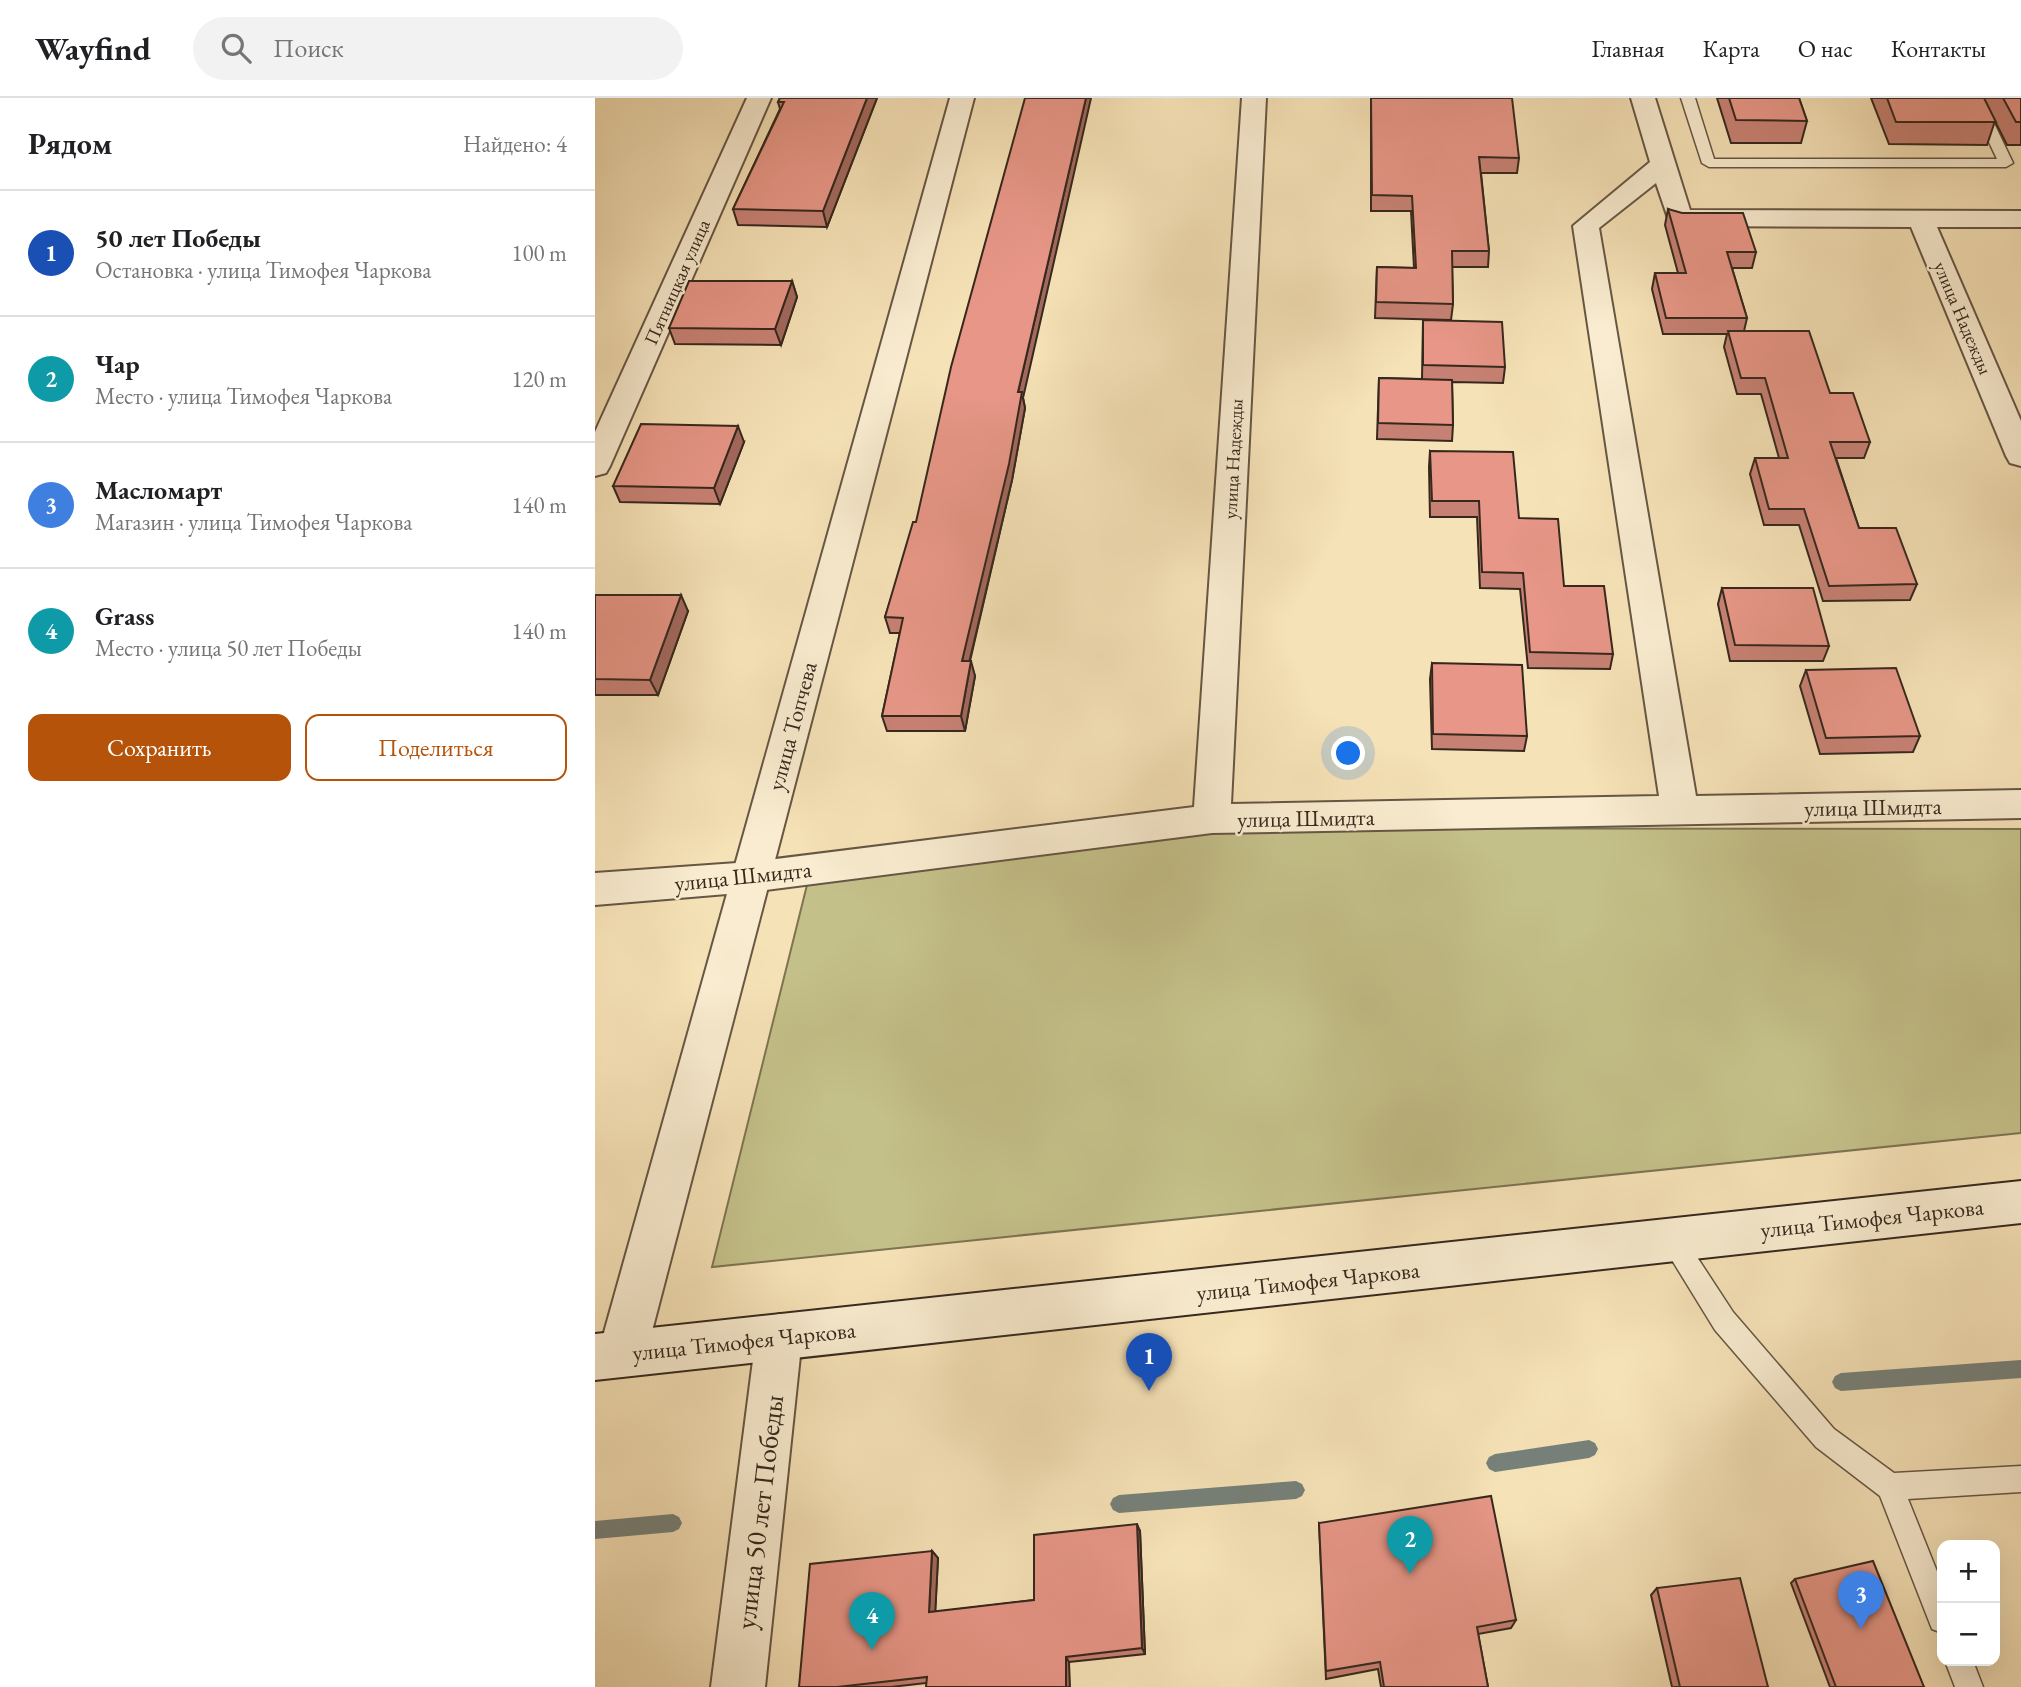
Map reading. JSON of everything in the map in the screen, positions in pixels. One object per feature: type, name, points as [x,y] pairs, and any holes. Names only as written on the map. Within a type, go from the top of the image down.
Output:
[{"type":"street","name":"Пятницкая улица","points":[[595,466],[759,98]]},
{"type":"street","name":"улица Топчева","points":[[608,1355],[751,877],[962,98]]},
{"type":"street","name":"улица Надежды","points":[[1212,819],[1254,98]]},
{"type":"street","points":[[1643,98],[1679,218],[2021,219]]},
{"type":"street","points":[[1663,164],[1586,226],[1680,810]]},
{"type":"street","name":"улица Надежды","points":[[1921,219],[2021,456]]},
{"type":"street","name":"улица Шмидта","points":[[595,889],[751,877],[1212,819],[2021,804]]},
{"type":"street","name":"улица Тимофея Чаркова","points":[[608,1355],[2021,1202]]},
{"type":"street","name":"улица 50 лет Победы","points":[[738,1687],[779,1337]]},
{"type":"lane","points":[[1688,98],[1709,163],[2021,163]]},
{"type":"lane","points":[[1975,98],[2006,163]]},
{"type":"lane","points":[[1671,1239],[1724,1321],[1825,1438],[1890,1487],[1937,1606]]},
{"type":"lane","points":[[1890,1487],[2021,1479]]},
{"type":"lane","points":[[1961,1666],[1969,1687]]},
{"type":"shaded area","points":[[1218,828],[2021,829],[2021,1133],[712,1267],[807,885]]},
{"type":"building","points":[[780,98],[867,98],[823,211],[733,209],[784,102],[778,102]]},
{"type":"building","points":[[1025,98],[1086,98],[1018,392],[1022,392],[1009,464],[962,661],[971,661],[961,716],[882,716],[903,618],[885,617],[913,522],[916,522],[951,367]]},
{"type":"building","points":[[1371,98],[1512,98],[1519,158],[1479,157],[1489,251],[1452,251],[1453,304],[1376,302],[1377,267],[1416,268],[1412,196],[1372,195]]},
{"type":"building","points":[[1729,98],[1799,98],[1807,121],[1736,120]]},
{"type":"building","points":[[1887,98],[1984,98],[1996,122],[1896,122]]},
{"type":"building","points":[[2003,98],[2021,98],[2021,122],[2016,122]]},
{"type":"building","points":[[1668,209],[1682,213],[1743,213],[1756,252],[1727,252],[1747,318],[1666,318],[1655,273],[1686,273]]},
{"type":"building","points":[[689,281],[792,281],[775,329],[669,328]]},
{"type":"building","points":[[1423,320],[1502,322],[1505,367],[1423,365]]},
{"type":"building","points":[[1728,331],[1809,331],[1830,393],[1853,393],[1870,442],[1830,442],[1859,528],[1896,528],[1917,584],[1829,586],[1804,509],[1769,509],[1755,458],[1788,458],[1765,378],[1741,378]]},
{"type":"building","points":[[1379,378],[1452,380],[1453,425],[1378,423]]},
{"type":"building","points":[[641,424],[738,426],[714,488],[613,486]]},
{"type":"building","points":[[1430,451],[1513,452],[1519,518],[1558,519],[1564,586],[1604,586],[1613,654],[1530,652],[1523,573],[1482,572],[1479,501],[1432,501]]},
{"type":"building","points":[[1722,588],[1813,588],[1829,646],[1735,645]]},
{"type":"building","points":[[595,595],[681,595],[650,680],[595,679]]},
{"type":"building","points":[[1432,663],[1522,665],[1527,736],[1433,734]]},
{"type":"building","points":[[1896,668],[1920,736],[1826,738],[1806,670]]},
{"type":"building","points":[[1491,1496],[1516,1620],[1477,1627],[1488,1687],[1384,1687],[1380,1662],[1326,1671],[1319,1523]]},
{"type":"building","points":[[1137,1524],[1142,1648],[1066,1657],[1066,1687],[926,1687],[927,1677],[837,1687],[799,1687],[810,1564],[932,1551],[929,1612],[1034,1600],[1034,1535]]},
{"type":"building","points":[[1873,1561],[1924,1687],[1836,1687],[1795,1579]]},
{"type":"building","points":[[1740,1578],[1768,1687],[1680,1687],[1657,1588]]},
{"type":"waterway","points":[[1841,1382],[2021,1369]]},
{"type":"waterway","points":[[1495,1463],[1589,1449]]},
{"type":"waterway","points":[[1119,1504],[1296,1490]]},
{"type":"waterway","points":[[595,1530],[673,1523]]},
{"type":"place","name":"50 лет Победы","points":[[1149,1391]]},
{"type":"place","name":"Чар","points":[[1410,1574]]},
{"type":"place","name":"Масломарт","points":[[1861,1629]]},
{"type":"place","name":"Grass","points":[[872,1650]]}]
